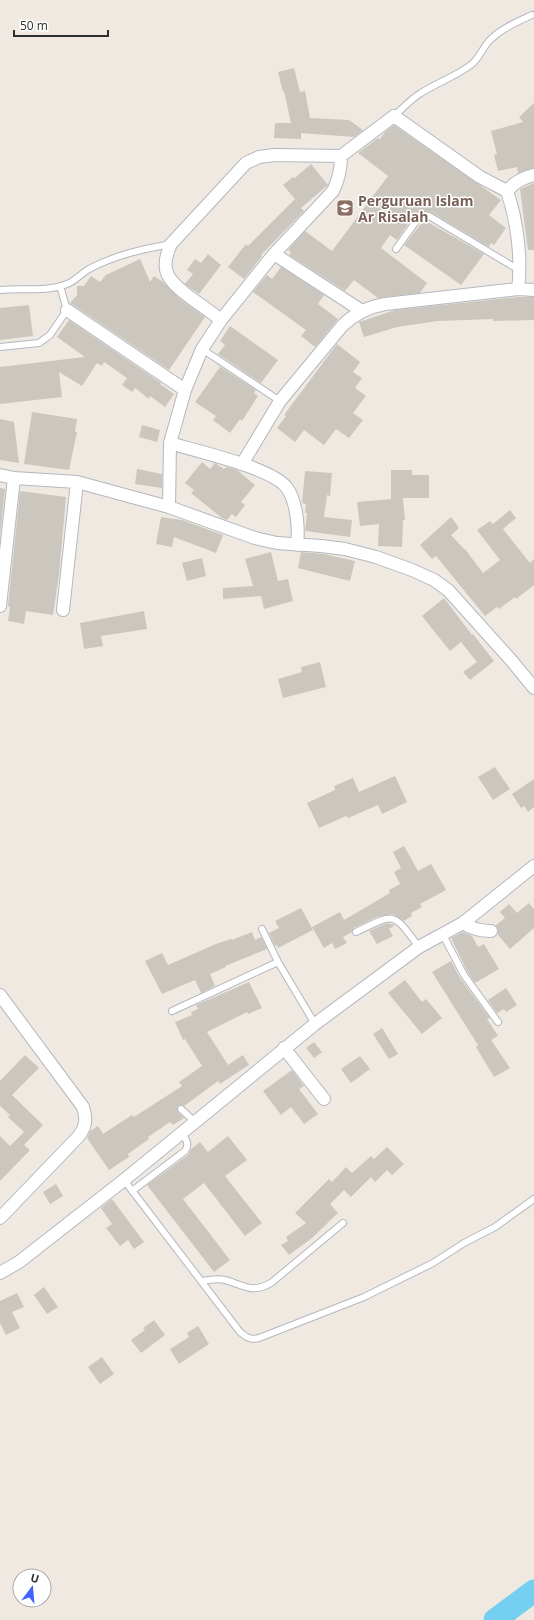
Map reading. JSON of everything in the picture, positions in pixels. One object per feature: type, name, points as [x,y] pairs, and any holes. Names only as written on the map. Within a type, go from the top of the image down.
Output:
[{"type":"street","points":[[221,320],[174,285],[168,276],[165,266],[166,255],[171,244],[246,163],[259,157],[274,155],[341,156],[394,116],[480,177],[507,191],[514,221],[520,271],[518,290]]},
{"type":"street","points":[[169,507],[170,443],[185,390],[202,349],[221,320],[274,254],[333,191],[338,181],[341,169],[341,156]]},
{"type":"street","points":[[507,191],[514,183],[523,178],[534,175]]},
{"type":"street","points":[[274,254],[362,310]]},
{"type":"street","points":[[242,464],[280,401],[342,326],[351,317],[362,310],[385,304],[518,290],[534,290]]},
{"type":"street","points":[[67,310],[185,390]]},
{"type":"street","points":[[170,443],[242,464],[280,481],[287,488],[292,499],[298,532],[297,545]]},
{"type":"street","points":[[0,475],[14,478],[78,482],[169,507],[255,538],[277,543],[345,549],[412,570],[434,580],[448,590],[534,688]]},
{"type":"street","points":[[0,606],[14,478]]},
{"type":"street","points":[[63,610],[78,482]]},
{"type":"street","points":[[0,1273],[19,1262],[124,1180],[315,1024],[419,947],[463,923],[534,866]]},
{"type":"street","points":[[463,923],[470,928],[491,931]]},
{"type":"street","points":[[0,996],[83,1107],[86,1116],[83,1130],[78,1137],[0,1218]]},
{"type":"street","points":[[284,1048],[324,1099]]},
{"type":"lane","points":[[394,116],[409,101],[422,92],[462,71],[472,63],[489,41],[501,30],[532,15]]},
{"type":"lane","points":[[396,249],[417,220],[423,215],[429,216],[520,271]]},
{"type":"lane","points":[[0,290],[53,288],[68,284],[88,270],[106,261],[146,249],[171,244]]},
{"type":"lane","points":[[0,347],[39,343],[50,335],[67,310],[60,286]]},
{"type":"lane","points":[[202,349],[280,401]]},
{"type":"lane","points":[[356,932],[382,919],[391,917],[397,919],[402,924],[419,947]]},
{"type":"lane","points":[[262,929],[278,962],[315,1024]]},
{"type":"lane","points":[[443,935],[464,975],[498,1022]]},
{"type":"lane","points":[[172,1011],[278,962]]},
{"type":"lane","points":[[181,1109],[195,1122]]},
{"type":"lane","points":[[132,1191],[185,1151],[188,1145],[182,1132]]},
{"type":"lane","points":[[124,1180],[240,1332],[246,1337],[252,1339],[259,1338],[364,1297],[433,1262],[464,1243],[495,1227],[534,1198]]},
{"type":"lane","points":[[202,1281],[214,1279],[224,1280],[251,1289],[262,1288],[271,1283],[343,1223]]},
{"type":"building","points":[[294,68],[300,92],[305,91],[310,118],[349,120],[363,130],[354,137],[301,133],[301,139],[274,138],[275,123],[291,123],[278,72]]},
{"type":"building","points":[[534,103],[534,168],[518,173],[517,167],[498,171],[494,155],[497,154],[491,131],[523,122],[519,117]]},
{"type":"building","points":[[394,125],[501,200],[489,215],[506,228],[494,245],[491,243],[489,247],[431,212],[420,211],[413,217],[397,240],[390,235],[381,248],[427,283],[420,293],[378,298],[354,280],[345,291],[289,255],[291,253],[288,250],[305,231],[332,251],[388,176],[358,153],[378,138],[380,139],[385,132]]},
{"type":"building","points":[[311,164],[328,185],[301,208],[304,211],[261,255],[262,256],[244,279],[228,267],[246,244],[248,246],[295,199],[283,185],[293,177],[295,178]]},
{"type":"building","points":[[534,183],[534,250],[528,250],[520,189]]},
{"type":"building","points":[[424,220],[484,254],[461,285],[404,245]]},
{"type":"building","points":[[208,254],[221,265],[199,294],[185,284],[193,274],[187,270],[195,259],[201,263]]},
{"type":"building","points":[[140,259],[150,282],[154,276],[163,282],[179,298],[205,317],[169,370],[70,303],[77,295],[77,286],[84,286],[91,276],[100,282],[106,275]]},
{"type":"building","points":[[281,267],[324,295],[318,304],[338,319],[315,347],[301,336],[306,330],[253,292],[267,275],[272,279]]},
{"type":"building","points":[[518,297],[534,297],[534,320],[493,321],[493,319],[438,321],[397,327],[364,337],[359,322],[395,310]]},
{"type":"building","points":[[29,305],[33,336],[0,340],[0,308]]},
{"type":"building","points":[[69,320],[161,383],[160,384],[174,394],[165,407],[150,396],[149,399],[135,388],[132,392],[122,385],[127,378],[104,362],[102,366],[97,363],[82,386],[59,372],[62,397],[0,404],[0,367],[85,357],[57,337]]},
{"type":"building","points":[[230,326],[278,360],[261,383],[218,354],[225,345],[220,341]]},
{"type":"building","points":[[337,344],[360,362],[353,372],[362,378],[355,388],[366,396],[353,413],[363,420],[349,438],[336,429],[324,445],[304,430],[295,442],[277,428],[286,416],[284,415]]},
{"type":"building","points":[[213,362],[256,390],[254,393],[258,396],[242,421],[240,419],[230,433],[213,420],[216,416],[195,402],[220,367]]},
{"type":"building","points":[[32,412],[77,419],[75,432],[77,432],[69,470],[24,464]]},
{"type":"building","points":[[0,419],[14,422],[19,463],[0,460]]},
{"type":"building","points":[[142,425],[160,430],[157,442],[139,437]]},
{"type":"building","points":[[202,462],[210,469],[215,463],[224,469],[226,467],[237,470],[255,485],[241,502],[245,505],[236,517],[232,514],[227,520],[222,518],[191,493],[194,490],[185,483]]},
{"type":"building","points":[[137,469],[162,474],[162,488],[135,484]]},
{"type":"building","points":[[391,470],[412,470],[412,475],[429,475],[429,498],[403,498],[405,520],[403,520],[402,547],[378,546],[379,524],[360,526],[357,502],[391,499]]},
{"type":"building","points":[[305,471],[332,473],[330,496],[327,495],[324,517],[352,520],[350,537],[305,531],[307,513],[305,513],[306,504],[302,503]]},
{"type":"building","points":[[0,488],[5,489],[0,537]]},
{"type":"building","points":[[20,491],[66,497],[59,574],[53,615],[26,611],[24,624],[8,621],[10,607],[8,606]]},
{"type":"building","points":[[510,510],[516,518],[503,529],[530,563],[534,559],[534,585],[516,599],[515,597],[499,609],[497,607],[485,616],[436,556],[432,559],[420,545],[451,517],[459,528],[451,535],[465,549],[483,573],[500,560],[477,530],[490,521],[493,524]]},
{"type":"building","points":[[161,517],[182,520],[223,535],[216,553],[174,537],[172,547],[156,544]]},
{"type":"building","points":[[271,552],[278,581],[288,579],[293,601],[264,609],[261,596],[223,599],[223,588],[253,586],[245,559]]},
{"type":"building","points":[[301,552],[324,554],[355,561],[350,581],[298,568]]},
{"type":"building","points":[[202,558],[206,576],[187,581],[182,563]]},
{"type":"building","points":[[444,598],[494,661],[470,680],[463,672],[477,662],[461,642],[450,651],[422,616]]},
{"type":"building","points":[[144,611],[147,629],[101,636],[103,646],[84,649],[80,623]]},
{"type":"building","points":[[320,662],[326,687],[283,698],[278,679],[302,672],[301,667]]},
{"type":"building","points":[[495,767],[510,789],[493,800],[478,777]]},
{"type":"building","points":[[395,776],[407,802],[382,814],[378,805],[348,818],[346,816],[319,828],[307,803],[335,790],[334,786],[353,778],[359,792]]},
{"type":"building","points":[[534,779],[534,807],[528,812],[524,806],[521,808],[512,794]]},
{"type":"building","points":[[404,846],[418,871],[431,864],[446,890],[420,904],[422,907],[411,913],[412,916],[404,921],[393,914],[377,917],[354,928],[352,932],[343,937],[347,943],[335,949],[332,943],[324,948],[312,927],[340,912],[344,920],[390,893],[389,890],[400,884],[394,872],[401,868],[393,852]]},
{"type":"building","points":[[529,903],[534,909],[534,928],[510,949],[498,935],[496,925],[505,918],[500,912],[509,904],[517,913]]},
{"type":"building","points":[[301,908],[313,930],[278,948],[277,945],[275,946],[269,933],[279,928],[275,921]]},
{"type":"building","points":[[387,923],[395,925],[389,929],[393,936],[377,944],[369,931]]},
{"type":"building","points":[[252,932],[255,940],[261,937],[267,949],[225,966],[226,967],[210,974],[215,986],[201,993],[195,980],[162,994],[145,961],[162,953],[168,965],[216,944],[231,939],[232,940]]},
{"type":"building","points":[[463,932],[472,936],[478,947],[484,944],[499,969],[475,983],[468,973],[451,938]]},
{"type":"building","points":[[451,961],[460,978],[490,1018],[487,1019],[498,1036],[491,1040],[510,1068],[494,1077],[476,1047],[478,1045],[432,972]]},
{"type":"building","points":[[405,980],[422,1002],[426,999],[442,1018],[422,1034],[388,993]]},
{"type":"building","points":[[249,982],[262,1008],[248,1014],[247,1012],[207,1032],[228,1065],[243,1055],[249,1065],[220,1084],[218,1081],[184,1106],[178,1106],[177,1111],[184,1118],[173,1125],[170,1122],[148,1137],[149,1139],[128,1154],[129,1157],[109,1170],[87,1138],[90,1131],[98,1126],[103,1134],[132,1115],[134,1117],[182,1086],[179,1082],[202,1066],[185,1039],[183,1040],[175,1022],[192,1015],[191,1012],[198,1009],[196,1005]]},
{"type":"building","points":[[506,988],[517,1005],[506,1012],[504,1009],[497,1013],[488,1000]]},
{"type":"building","points":[[382,1028],[398,1054],[389,1059],[373,1034]]},
{"type":"building","points":[[314,1042],[322,1052],[314,1058],[306,1048]]},
{"type":"building","points":[[25,1055],[39,1068],[12,1095],[43,1125],[24,1145],[30,1150],[0,1181],[0,1136],[10,1146],[24,1132],[8,1117],[10,1115],[0,1106],[0,1081]]},
{"type":"building","points":[[360,1056],[370,1069],[351,1083],[341,1069]]},
{"type":"building","points":[[292,1070],[304,1086],[299,1089],[318,1114],[304,1124],[291,1107],[281,1115],[263,1091]]},
{"type":"building","points":[[228,1136],[247,1160],[225,1176],[262,1223],[245,1236],[204,1183],[183,1199],[230,1260],[214,1272],[147,1185],[188,1155],[191,1149],[200,1142],[208,1152]]},
{"type":"building","points":[[387,1147],[404,1164],[392,1175],[387,1170],[375,1182],[371,1177],[351,1197],[344,1190],[330,1204],[338,1213],[312,1238],[289,1255],[281,1245],[288,1241],[286,1237],[306,1223],[295,1213],[329,1179],[332,1182],[346,1167],[352,1173],[371,1156],[374,1159]]},
{"type":"building","points":[[56,1184],[63,1196],[50,1204],[43,1192]]},
{"type":"building","points":[[112,1199],[144,1242],[134,1249],[128,1240],[120,1246],[106,1228],[112,1224],[101,1208]]},
{"type":"building","points":[[44,1287],[58,1307],[47,1314],[34,1295]]},
{"type":"building","points":[[17,1293],[24,1307],[12,1312],[20,1328],[6,1335],[0,1323],[0,1301]]},
{"type":"building","points":[[154,1320],[165,1335],[141,1353],[131,1340],[145,1330],[143,1328]]},
{"type":"building","points":[[198,1326],[209,1344],[179,1364],[170,1349],[189,1337],[187,1333]]},
{"type":"building","points":[[102,1357],[114,1374],[100,1384],[88,1367]]},
{"type":"waterway","points":[[495,1620],[534,1591]]},
{"type":"place","name":"Perguruan Islam Ar Risalah","points":[[345,208]]}]
